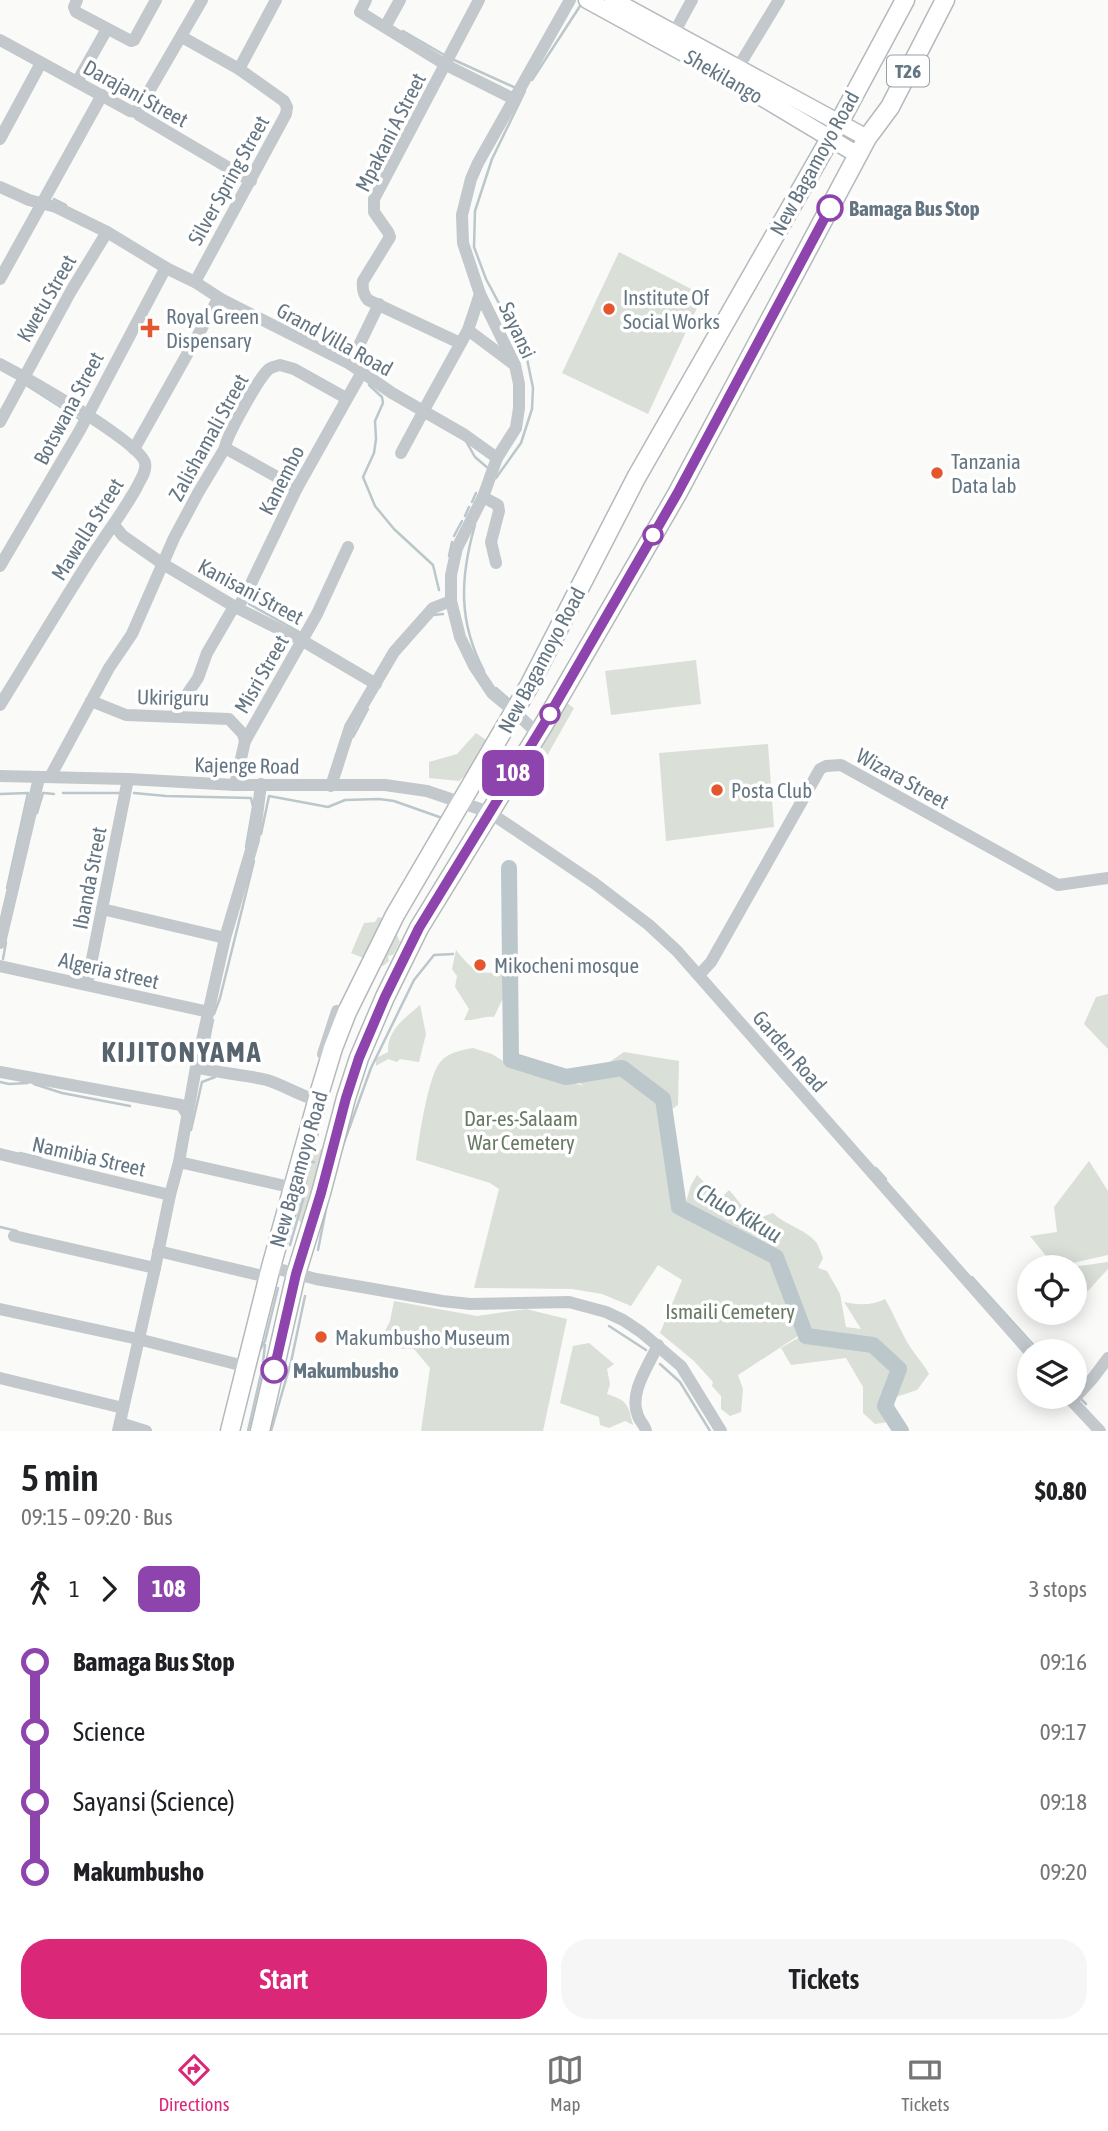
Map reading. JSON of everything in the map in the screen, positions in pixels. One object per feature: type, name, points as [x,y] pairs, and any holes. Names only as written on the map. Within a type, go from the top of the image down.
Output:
[{"type":"highway","name":"New Bagamoyo Road","points":[[228,1431],[267,1272],[333,1048],[347,1012],[396,915],[515,712],[636,478],[834,131],[905,0]]},
{"type":"highway","name":"New Bagamoyo Road","points":[[260,1431],[296,1274],[346,1098],[370,1028],[410,946],[538,734],[683,482],[867,138],[890,107],[945,0]]},
{"type":"main road","name":"Shekilango","points":[[587,0],[734,73]]},
{"type":"main road","name":"Shekilango","points":[[613,0],[633,5],[734,73],[834,131],[858,155]]},
{"type":"main road","name":"Shekilango","points":[[834,131],[867,138]]},
{"type":"street","points":[[77,0],[75,10],[129,41],[134,40],[156,0]]},
{"type":"street","points":[[137,112],[202,0]]},
{"type":"street","points":[[182,37],[239,69],[276,0]]},
{"type":"street","points":[[366,0],[360,12],[446,65],[514,99]]},
{"type":"street","points":[[385,27],[400,0]]},
{"type":"street","name":"Mpakani A Street","points":[[379,304],[368,300],[362,286],[390,237],[373,212],[373,204],[479,0]]},
{"type":"street","name":"Sayansi","points":[[538,734],[492,693],[474,666],[460,636],[451,601],[451,575],[457,548],[483,497],[496,458],[516,428],[520,384],[515,365],[480,294],[463,243],[462,215],[478,163],[570,0]]},
{"type":"street","points":[[674,33],[692,0]]},
{"type":"street","points":[[734,73],[779,0]]},
{"type":"street","points":[[77,82],[107,29]]},
{"type":"street","name":"Darajani Street","points":[[0,40],[130,111],[137,112],[139,116],[251,181]]},
{"type":"street","points":[[0,139],[41,63]]},
{"type":"street","name":"Silver Spring Street","points":[[195,282],[286,114],[284,101],[239,69]]},
{"type":"street","points":[[0,279],[102,95]]},
{"type":"street","name":"Grand Villa Road","points":[[0,187],[56,207],[107,232],[221,299],[350,365],[465,435],[496,458]]},
{"type":"street","name":"Kwetu Street","points":[[0,422],[71,291],[107,232]]},
{"type":"street","name":"Botswana Street","points":[[0,566],[80,430],[164,271],[168,269]]},
{"type":"street","points":[[401,453],[468,330],[480,294]]},
{"type":"street","points":[[0,365],[87,414],[134,449],[217,301],[221,299]]},
{"type":"street","points":[[350,365],[379,304],[460,343]]},
{"type":"street","points":[[468,330],[515,365]]},
{"type":"street","name":"Zalishamali Street","points":[[0,943],[3,914],[44,777],[132,634],[198,493],[225,448],[232,428],[265,375],[273,367],[280,365],[294,369],[346,398]]},
{"type":"street","name":"Kanembo","points":[[175,716],[198,678],[207,653],[232,610],[237,608],[298,488],[362,372]]},
{"type":"street","points":[[225,448],[298,488]]},
{"type":"street","name":"Mawalla Street","points":[[0,705],[135,490],[145,468],[145,460],[134,449]]},
{"type":"street","points":[[483,497],[498,505],[491,542],[496,563]]},
{"type":"street","name":"Kanisani Street","points":[[114,525],[123,536],[163,564],[376,684]]},
{"type":"street","name":"Misri Street","points":[[235,785],[245,741],[303,641],[348,547]]},
{"type":"street","points":[[0,559],[12,548]]},
{"type":"street","points":[[331,786],[350,727],[394,652],[422,619],[438,605],[451,601]]},
{"type":"street","name":"Ukiriguru","points":[[91,701],[126,715],[229,719],[243,734],[245,741]]},
{"type":"street","name":"Wizara Street","points":[[699,975],[711,962],[820,769],[827,765],[841,765],[1058,885],[1108,878]]},
{"type":"street","name":"Kajenge Road","points":[[0,776],[235,785],[400,786],[427,791],[489,812]]},
{"type":"street","name":"Ibanda Street","points":[[87,984],[128,779]]},
{"type":"street","points":[[146,1431],[119,1427],[179,1162],[196,1067],[225,938],[254,840],[261,784]]},
{"type":"street","name":"Garden Road","points":[[489,812],[594,884],[649,925],[677,950],[1018,1339]]},
{"type":"street","points":[[102,909],[225,938]]},
{"type":"street","name":"Algeria street","points":[[0,966],[209,1012]]},
{"type":"street","points":[[179,1162],[292,1187],[326,1043],[337,1011],[347,1012]]},
{"type":"street","points":[[196,1067],[270,1081],[313,1098]]},
{"type":"street","points":[[0,1072],[181,1105],[187,1114]]},
{"type":"street","name":"Namibia Street","points":[[0,1154],[170,1195]]},
{"type":"street","points":[[14,1236],[155,1268]]},
{"type":"street","points":[[158,1251],[267,1272],[296,1274],[456,1302],[569,1302],[606,1312],[623,1320],[658,1345],[681,1366],[721,1431]]},
{"type":"street","points":[[228,1431],[240,1365],[267,1272]]},
{"type":"street","points":[[0,1309],[138,1339],[240,1365]]},
{"type":"street","points":[[646,1431],[637,1415],[636,1398],[639,1380],[658,1345]]},
{"type":"street","points":[[1087,1383],[1108,1358]]},
{"type":"street","points":[[0,1378],[123,1408]]},
{"type":"street","points":[[1079,1409],[1100,1431]]},
{"type":"green space","points":[[619,252],[703,295],[648,414],[562,373]]},
{"type":"green space","points":[[696,660],[701,704],[611,715],[605,671]]},
{"type":"green space","points":[[564,701],[574,708],[544,761],[537,754]]},
{"type":"green space","points":[[476,733],[489,742],[474,767],[459,781],[429,778],[429,762],[457,754]]},
{"type":"green space","name":"Posta Club","points":[[768,744],[774,827],[666,841],[659,753]]},
{"type":"green space","points":[[378,917],[382,918],[388,952],[384,919],[399,928],[397,935],[400,942],[383,966],[351,953],[364,923],[375,922]]},
{"type":"green space","points":[[456,950],[468,964],[479,971],[508,971],[503,998],[494,1017],[464,1020],[469,1009],[455,987],[457,976],[452,969]]},
{"type":"green space","points":[[1108,994],[1108,1049],[1084,1024],[1096,997]]},
{"type":"green space","points":[[420,1005],[426,1034],[419,1062],[400,1059],[397,1062],[388,1059],[376,1066],[376,1058],[388,1052],[393,1031]]},
{"type":"green space","points":[[473,1048],[503,1061],[584,1086],[579,1083],[624,1052],[679,1061],[678,1105],[659,1118],[673,1207],[683,1212],[697,1175],[712,1196],[715,1193],[723,1196],[729,1190],[756,1219],[773,1213],[806,1234],[816,1242],[823,1258],[818,1268],[827,1271],[840,1294],[846,1327],[861,1329],[844,1302],[865,1304],[885,1299],[908,1344],[929,1374],[917,1390],[881,1402],[889,1422],[875,1424],[863,1413],[863,1387],[846,1358],[791,1365],[781,1348],[798,1336],[738,1375],[743,1389],[741,1412],[730,1416],[721,1409],[721,1396],[712,1386],[713,1382],[694,1361],[660,1333],[682,1280],[658,1265],[631,1306],[602,1294],[572,1289],[474,1288],[499,1189],[490,1183],[416,1160],[425,1107],[437,1067],[449,1055]]},
{"type":"green space","points":[[326,1148],[303,1225],[291,1211],[312,1152]]},
{"type":"green space","points":[[1089,1161],[1108,1191],[1108,1255],[1087,1260],[1087,1255],[1045,1255],[1030,1236],[1057,1232],[1054,1207]]},
{"type":"green space","points":[[1108,1262],[1108,1269],[1087,1292],[1087,1265]]},
{"type":"green space","points":[[394,1301],[477,1316],[526,1309],[567,1319],[543,1431],[421,1431],[430,1368],[414,1349],[386,1348],[379,1343],[390,1321]]},
{"type":"green space","points":[[589,1343],[614,1364],[607,1369],[610,1384],[607,1394],[626,1404],[633,1425],[625,1421],[609,1428],[600,1425],[599,1417],[560,1403],[573,1346]]},
{"type":"waterway","points":[[532,80],[582,3]]},
{"type":"waterway","points":[[403,31],[446,56]]},
{"type":"waterway","points":[[452,59],[516,88]]},
{"type":"waterway","points":[[496,478],[521,443],[532,409],[533,388],[526,354],[486,279],[474,247],[475,211],[492,159],[525,91]]},
{"type":"waterway","points":[[54,199],[66,205]]},
{"type":"waterway","points":[[26,385],[81,420]]},
{"type":"waterway","points":[[369,385],[382,397],[383,403],[375,421],[374,453],[363,477],[375,506],[394,529],[433,565],[439,590]]},
{"type":"waterway","points":[[467,443],[475,457],[489,469]]},
{"type":"waterway","points":[[472,502],[476,493]]},
{"type":"waterway","points":[[465,516],[469,507]]},
{"type":"waterway","points":[[454,536],[462,521]]},
{"type":"waterway","points":[[475,525],[466,563],[464,599],[470,635],[484,671]]},
{"type":"waterway","points":[[449,556],[452,542]]},
{"type":"waterway","points":[[249,604],[301,633]]},
{"type":"waterway","points":[[432,615],[443,614]]},
{"type":"waterway","points":[[496,688],[512,702]]},
{"type":"waterway","points":[[353,737],[368,709]]},
{"type":"waterway","points":[[481,785],[487,777]]},
{"type":"waterway","points":[[0,794],[28,793],[7,888]]},
{"type":"waterway","points":[[37,813],[43,793]]},
{"type":"waterway","points":[[44,793],[54,794]]},
{"type":"waterway","points":[[63,793],[119,793]]},
{"type":"waterway","points":[[134,793],[251,798],[253,807],[246,847]]},
{"type":"waterway","points":[[261,834],[269,796],[328,807],[345,800],[379,799],[394,801],[445,819]]},
{"type":"waterway","points":[[214,1014],[254,861]]},
{"type":"waterway","name":"Chuo Kikuu","points":[[509,868],[511,1060],[566,1077],[622,1068],[663,1099],[679,1207],[776,1257],[806,1336],[873,1345],[899,1369],[885,1406],[901,1431]]},
{"type":"waterway","points":[[3,959],[6,942]]},
{"type":"waterway","points":[[342,1148],[371,1068],[414,980],[434,955],[453,954]]},
{"type":"waterway","points":[[211,1065],[208,1049],[213,1020]]},
{"type":"waterway","points":[[191,1130],[202,1082],[215,1077]]},
{"type":"waterway","points":[[0,1082],[28,1083]]},
{"type":"waterway","points":[[34,1084],[62,1093],[130,1106]]},
{"type":"waterway","points":[[20,1153],[41,1158]]},
{"type":"waterway","points":[[290,1245],[303,1200],[309,1162],[314,1162]]},
{"type":"waterway","points":[[876,1168],[886,1179]]},
{"type":"waterway","points":[[318,1250],[328,1199]]},
{"type":"waterway","points":[[0,1227],[17,1231]]},
{"type":"waterway","points":[[972,1277],[1028,1339]]},
{"type":"waterway","points":[[258,1353],[265,1341],[278,1288]]},
{"type":"waterway","points":[[271,1431],[291,1362],[305,1296]]},
{"type":"waterway","points":[[609,1326],[646,1350]]},
{"type":"waterway","points":[[263,1362],[265,1345]]},
{"type":"waterway","points":[[660,1364],[680,1382],[710,1431]]},
{"type":"waterway","points":[[248,1431],[261,1374]]},
{"type":"bus line","name":"108","points":[[274,1370],[296,1274],[346,1098],[370,1028],[419,928],[544,724],[677,494],[830,208]]},
{"type":"place","name":"Bamaga Bus Stop","points":[[830,208]]},
{"type":"place","name":"Institute Of Social Works","points":[[609,309]]},
{"type":"place","name":"Royal Green Dispensary","points":[[150,328]]},
{"type":"place","name":"Tanzania Data lab","points":[[937,473]]},
{"type":"place","name":"Posta Club","points":[[717,790]]},
{"type":"place","name":"Mikocheni mosque","points":[[480,965]]},
{"type":"place","name":"Makumbusho Museum","points":[[321,1337]]},
{"type":"place","name":"Makumbusho","points":[[274,1370]]},
{"type":"district","name":"KIJITONYAMA","points":[[182,1052]]},
{"type":"park label","name":"Dar-es-Salaam War Cemetery","points":[[521,1130]]},
{"type":"park label","name":"Ismaili Cemetery","points":[[730,1311]]}]
